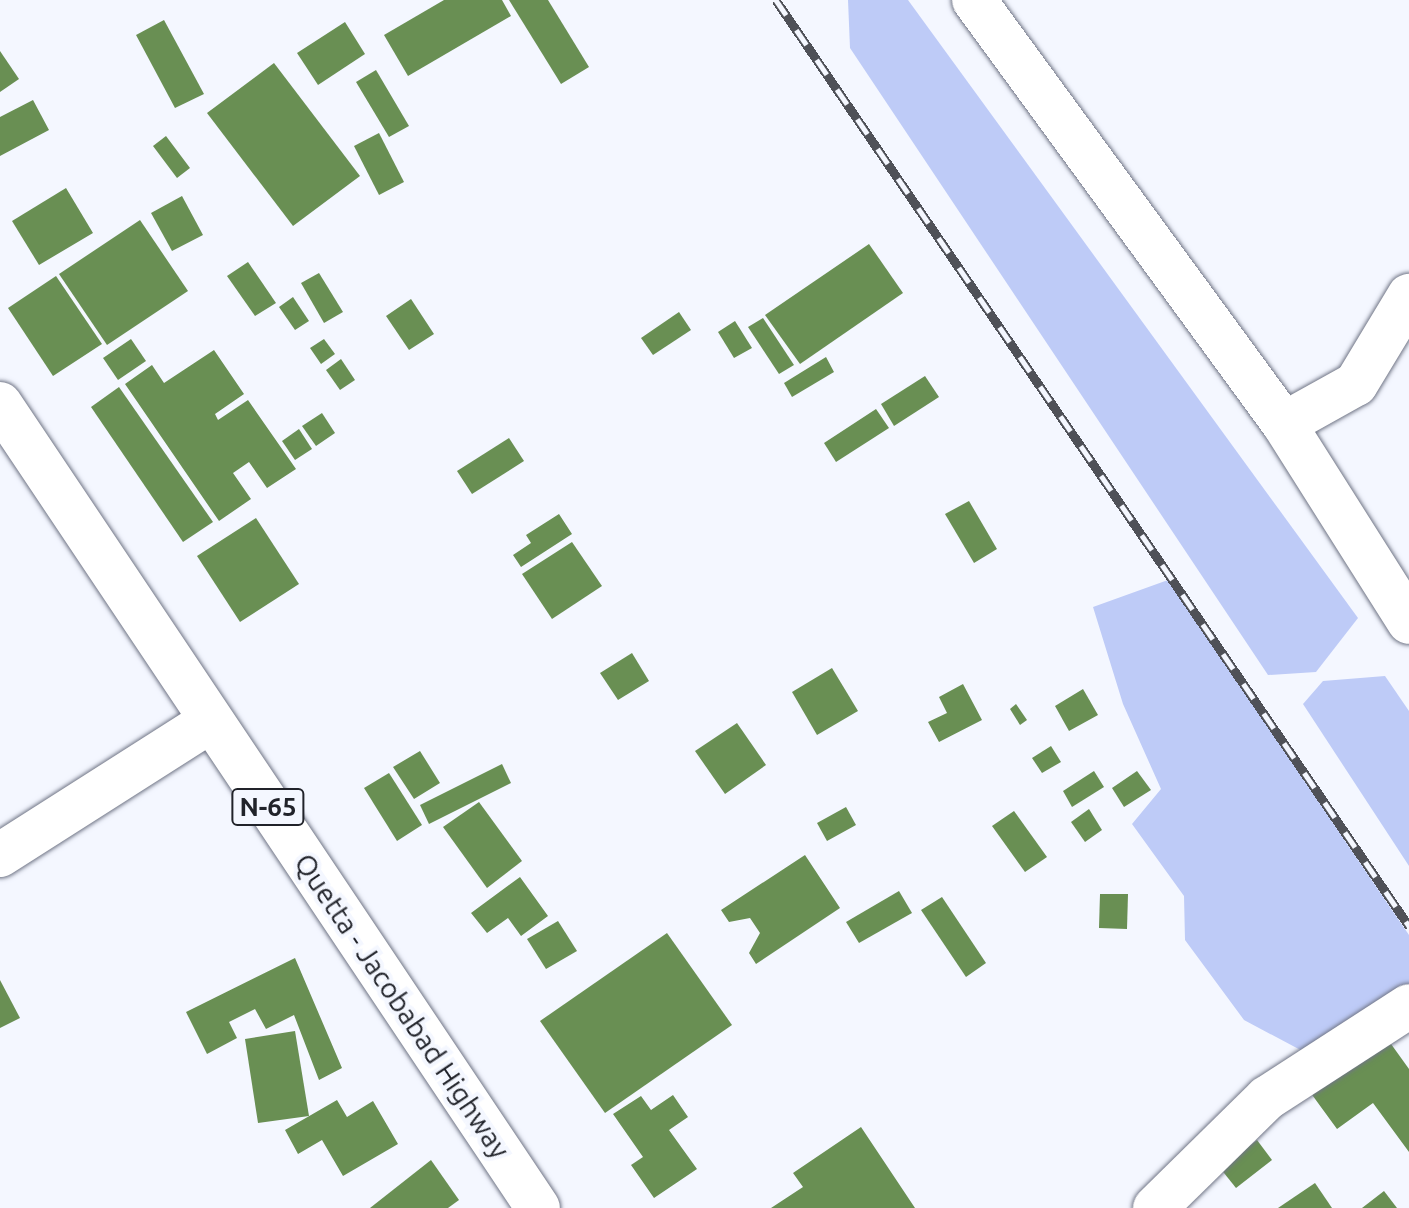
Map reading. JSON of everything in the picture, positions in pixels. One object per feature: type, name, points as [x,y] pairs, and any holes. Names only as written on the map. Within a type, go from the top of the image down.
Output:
[{"type":"main road","points":[[974,0],[1284,424],[1409,622]]},
{"type":"main road","points":[[1284,424],[1356,384],[1409,296]]},
{"type":"main road","name":"Quetta - Jacobabad Highway","points":[[0,404],[538,1208]]},
{"type":"main road","points":[[0,855],[210,721]]},
{"type":"main road","points":[[1155,1208],[1267,1098],[1409,1006]]},
{"type":"shaded area","points":[[848,0],[908,0],[1358,618],[1316,672],[1268,675],[850,48]]},
{"type":"shaded area","points":[[1168,580],[1409,935],[1409,986],[1308,1054],[1244,1020],[1185,940],[1184,896],[1132,824],[1161,789],[1123,704],[1093,607]]},
{"type":"shaded area","points":[[1385,676],[1409,711],[1409,866],[1303,704],[1323,681]]},
{"type":"building","points":[[444,0],[502,0],[511,16],[408,76],[384,35]]},
{"type":"building","points":[[509,0],[548,0],[589,67],[561,84]]},
{"type":"building","points":[[164,20],[204,94],[175,108],[136,35]]},
{"type":"building","points":[[345,22],[365,54],[318,85],[297,53]]},
{"type":"building","points":[[0,51],[19,79],[0,92]]},
{"type":"building","points":[[274,63],[360,176],[293,226],[207,113]]},
{"type":"building","points":[[376,70],[409,126],[389,137],[356,82]]},
{"type":"building","points":[[33,100],[49,130],[0,156],[0,117]]},
{"type":"building","points":[[379,133],[404,182],[379,195],[354,146]]},
{"type":"building","points":[[166,136],[190,168],[177,178],[153,146]]},
{"type":"building","points":[[66,188],[93,233],[39,265],[12,221]]},
{"type":"building","points":[[182,196],[203,235],[172,251],[151,213]]},
{"type":"building","points":[[140,220],[188,291],[107,345],[59,274]]},
{"type":"building","points":[[869,244],[903,293],[800,364],[765,315]]},
{"type":"building","points":[[248,262],[276,303],[255,316],[227,276]]},
{"type":"building","points":[[319,273],[343,312],[324,323],[301,283]]},
{"type":"building","points":[[56,276],[102,344],[53,376],[8,308]]},
{"type":"building","points":[[293,297],[309,321],[295,330],[279,307]]},
{"type":"building","points":[[411,299],[434,334],[409,350],[386,316]]},
{"type":"building","points":[[679,312],[691,330],[653,355],[641,338]]},
{"type":"building","points":[[763,318],[794,365],[779,374],[748,327]]},
{"type":"building","points":[[735,321],[752,348],[734,358],[718,332]]},
{"type":"building","points":[[131,339],[146,361],[118,380],[103,358]]},
{"type":"building","points":[[324,339],[335,354],[321,364],[310,348]]},
{"type":"building","points":[[214,350],[244,394],[215,414],[218,420],[248,400],[296,469],[267,488],[249,462],[233,473],[251,499],[219,521],[125,384],[152,365],[164,383]]},
{"type":"building","points":[[826,357],[834,372],[792,397],[784,383]]},
{"type":"building","points":[[341,359],[355,380],[340,390],[326,370]]},
{"type":"building","points":[[925,376],[939,397],[894,426],[881,404]]},
{"type":"building","points":[[119,387],[213,522],[183,542],[91,407]]},
{"type":"building","points":[[876,409],[889,428],[836,462],[824,443]]},
{"type":"building","points":[[322,413],[335,433],[316,446],[302,426]]},
{"type":"building","points":[[299,429],[312,449],[295,460],[282,441]]},
{"type":"building","points":[[509,438],[524,461],[472,494],[457,471]]},
{"type":"building","points":[[969,501],[997,549],[974,563],[945,514]]},
{"type":"building","points":[[559,514],[572,534],[521,567],[513,555],[531,543],[526,535]]},
{"type":"building","points":[[256,518],[299,584],[240,622],[197,556]]},
{"type":"building","points":[[572,542],[602,586],[552,619],[522,574]]},
{"type":"building","points":[[632,653],[649,681],[618,700],[600,673]]},
{"type":"building","points":[[832,668],[858,711],[817,735],[792,692]]},
{"type":"building","points":[[963,684],[982,720],[939,742],[928,722],[947,713],[939,697]]},
{"type":"building","points":[[1083,689],[1098,715],[1069,731],[1055,706]]},
{"type":"building","points":[[1016,704],[1027,720],[1020,725],[1010,709]]},
{"type":"building","points":[[737,723],[766,765],[725,794],[695,751]]},
{"type":"building","points":[[1051,746],[1061,762],[1042,773],[1032,758]]},
{"type":"building","points":[[420,751],[440,783],[414,799],[393,767]]},
{"type":"building","points":[[502,764],[511,783],[429,824],[420,805]]},
{"type":"building","points":[[1094,771],[1104,787],[1072,807],[1063,791]]},
{"type":"building","points":[[1137,771],[1151,790],[1124,807],[1112,788]]},
{"type":"building","points":[[389,773],[422,825],[397,841],[364,788]]},
{"type":"building","points":[[479,802],[522,861],[487,888],[443,827]]},
{"type":"building","points":[[846,807],[856,825],[827,841],[817,823]]},
{"type":"building","points":[[1089,809],[1102,830],[1085,842],[1071,822]]},
{"type":"building","points":[[1014,811],[1047,857],[1025,872],[992,826]]},
{"type":"building","points":[[805,855],[840,908],[756,964],[749,953],[760,933],[750,918],[729,922],[721,910]]},
{"type":"building","points":[[520,877],[548,916],[521,936],[508,918],[487,933],[471,913]]},
{"type":"building","points":[[899,891],[912,913],[859,943],[846,922]]},
{"type":"building","points":[[1100,894],[1128,894],[1127,929],[1099,928]]},
{"type":"building","points":[[942,897],[986,963],[966,977],[921,910]]},
{"type":"building","points":[[558,921],[577,951],[546,969],[527,939]]},
{"type":"building","points":[[667,933],[732,1025],[605,1113],[540,1021]]},
{"type":"building","points":[[295,958],[342,1068],[319,1080],[294,1015],[266,1029],[255,1009],[229,1022],[237,1038],[207,1054],[186,1012]]},
{"type":"building","points":[[0,980],[20,1018],[0,1028]]},
{"type":"building","points":[[295,1031],[309,1116],[258,1123],[245,1039]]},
{"type":"building","points":[[1386,1037],[1409,1069],[1409,1152],[1373,1103],[1337,1129],[1310,1092]]},
{"type":"building","points":[[673,1095],[688,1117],[669,1130],[697,1169],[654,1198],[631,1165],[643,1157],[613,1114],[641,1096],[651,1110]]},
{"type":"building","points":[[337,1100],[347,1117],[373,1101],[398,1144],[343,1176],[322,1140],[298,1154],[285,1130]]},
{"type":"building","points":[[861,1127],[915,1208],[771,1208],[803,1187],[793,1173]]},
{"type":"building","points":[[1257,1140],[1272,1160],[1236,1188],[1220,1168]]},
{"type":"building","points":[[431,1160],[459,1200],[448,1208],[370,1208]]},
{"type":"building","points":[[1315,1183],[1332,1208],[1278,1208]]},
{"type":"building","points":[[1384,1191],[1397,1208],[1362,1208]]},
{"type":"railway","points":[[776,0],[1409,926]]}]
